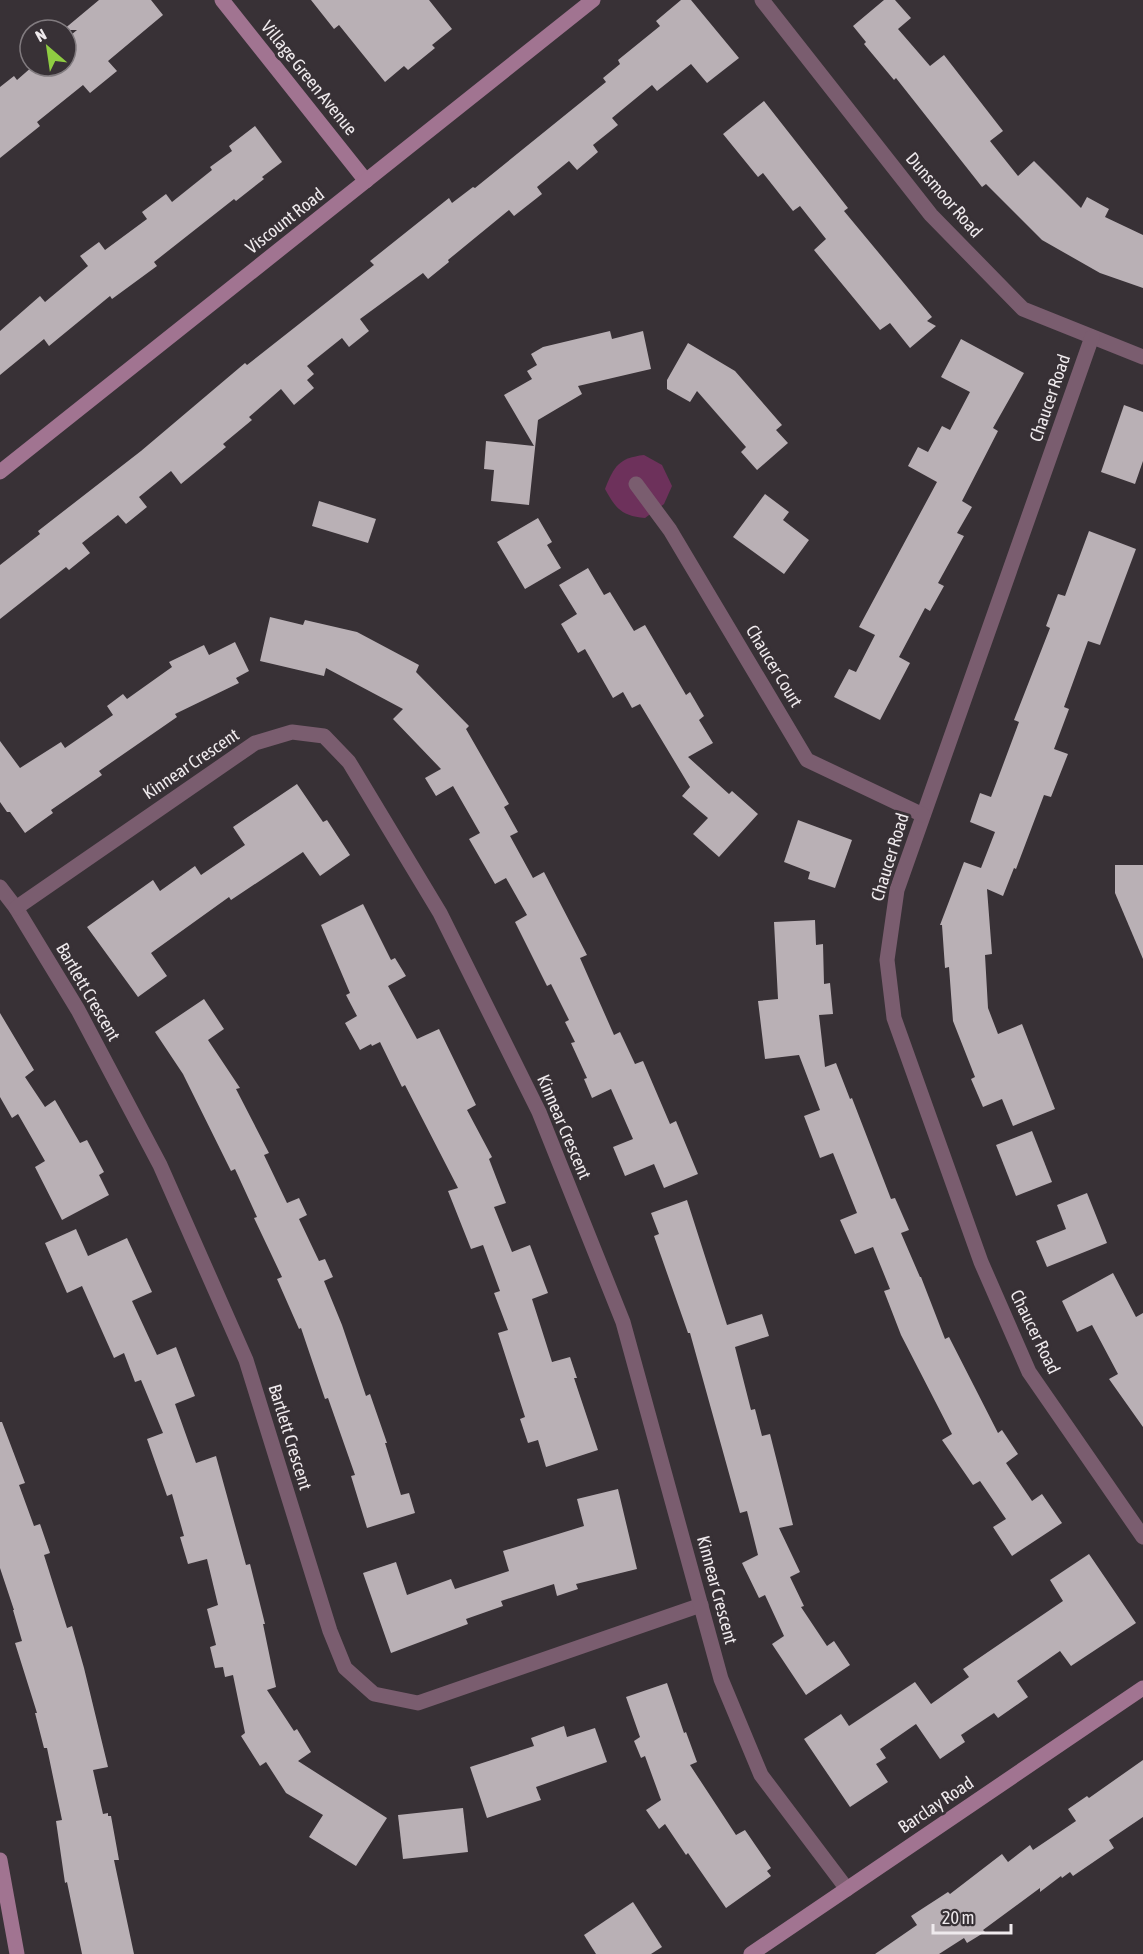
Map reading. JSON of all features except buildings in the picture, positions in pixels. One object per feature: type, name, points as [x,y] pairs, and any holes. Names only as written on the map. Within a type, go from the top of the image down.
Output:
[{"type":"street","name":"Village Green Avenue","points":[[222,0],[366,181]]},
{"type":"street","name":"Viscount Road","points":[[0,472],[593,0]]},
{"type":"street","name":"Dunsmoor Road","points":[[762,0],[931,215],[1023,309],[1143,357]]},
{"type":"street","name":"Chaucer Road","points":[[1092,337],[897,890],[887,960],[894,1018],[981,1262],[1029,1372],[1143,1537]]},
{"type":"street","name":"Chaucer Court","points":[[636,484],[670,530],[807,760],[923,815]]},
{"type":"street","name":"Kinnear Crescent","points":[[16,908],[255,743],[292,732],[324,736],[349,762],[440,913],[539,1112],[623,1322],[721,1679],[761,1775],[848,1888]]},
{"type":"street","name":"Bartlett Crescent","points":[[0,887],[16,908],[78,1010],[160,1165],[246,1360],[330,1631],[345,1668],[374,1694],[418,1703],[700,1605]]},
{"type":"street","name":"Barclay Road","points":[[751,1954],[1143,1688]]},
{"type":"street","points":[[0,1860],[16,1954]]},
{"type":"shaded area","points":[[644,455],[662,465],[672,486],[664,504],[645,518],[620,510],[605,489],[618,464],[629,458]]}]
